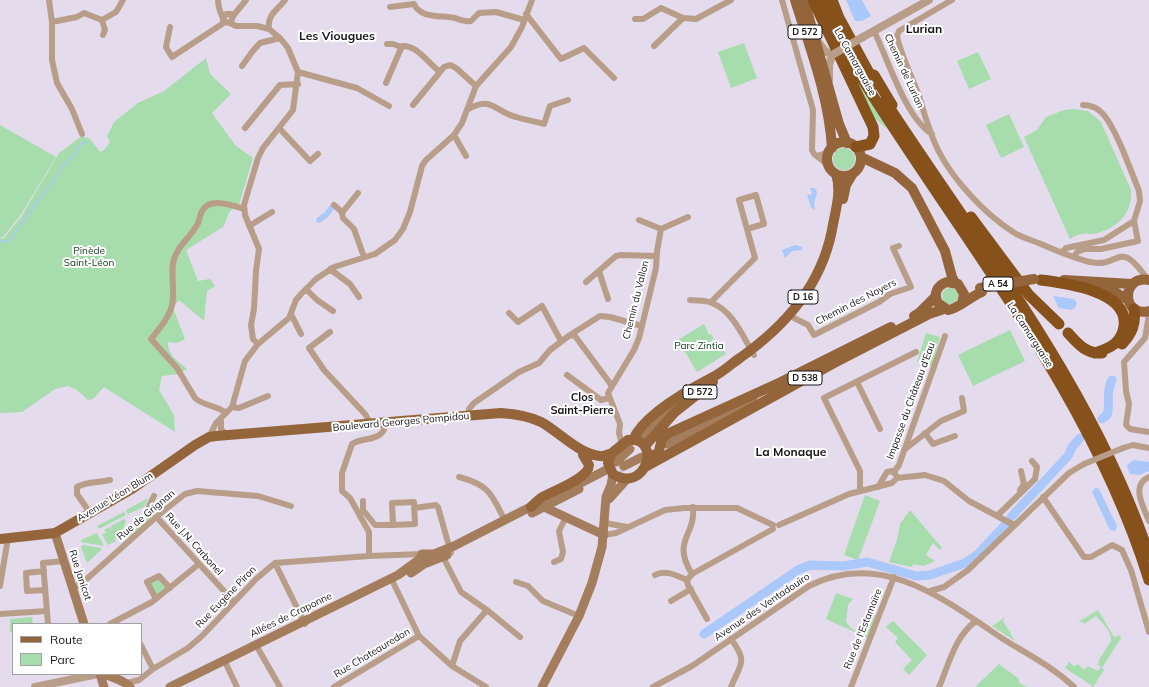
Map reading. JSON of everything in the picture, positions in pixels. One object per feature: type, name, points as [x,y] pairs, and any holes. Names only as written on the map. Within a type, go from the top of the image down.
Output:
[{"type":"highway","points":[[813,0],[873,127],[874,136],[870,144],[855,149]]},
{"type":"highway","name":"La Camarguaise","points":[[824,0],[851,60],[870,92],[1034,340],[1074,407],[1115,489],[1149,580]]},
{"type":"highway","name":"La Camarguaise","points":[[832,0],[857,52],[886,102],[1061,368],[1100,438],[1116,472],[1149,555]]},
{"type":"highway","points":[[857,52],[938,173],[977,226],[1029,295],[1059,324]]},
{"type":"highway","points":[[1037,280],[1065,283],[1094,292],[1112,299],[1121,310],[1125,322],[1123,334],[1117,343],[1110,348],[1095,354]]},
{"type":"highway","points":[[1068,333],[1084,349],[1095,354],[1112,352],[1128,338],[1141,309]]},
{"type":"main road","name":"D 572","points":[[795,0],[818,62],[830,89],[839,124],[855,149]]},
{"type":"main road","name":"D 572","points":[[804,0],[814,37],[828,113],[831,150]]},
{"type":"main road","points":[[890,170],[854,172],[841,176],[836,174],[828,165],[831,150],[842,143],[855,149],[890,170],[906,180],[912,188],[945,251],[952,277],[964,294],[962,303]]},
{"type":"main road","points":[[854,172],[855,149]]},
{"type":"main road","name":"D 16","points":[[637,447],[639,429],[658,412],[676,398],[752,352],[794,318],[819,281],[833,244],[844,193],[854,172]]},
{"type":"main road","name":"D 16","points":[[752,352],[787,318],[809,290],[817,275],[830,238],[834,218],[839,184],[836,174]]},
{"type":"main road","points":[[939,242],[944,267],[943,283],[938,288],[936,296],[938,303],[944,309],[956,308],[981,290]]},
{"type":"main road","points":[[943,283],[958,284],[966,289],[981,290],[1009,283],[1037,280],[1134,283],[1148,280]]},
{"type":"main road","points":[[1089,282],[1115,292],[1141,309]]},
{"type":"main road","points":[[1134,283],[1128,294],[1141,309]]},
{"type":"main road","name":"D 538","points":[[645,467],[834,363],[919,313],[936,296]]},
{"type":"main road","name":"D 538","points":[[637,447],[658,454],[662,439],[667,434],[929,314],[944,309]]},
{"type":"main road","name":"D 572","points":[[637,447],[675,412],[752,352]]},
{"type":"main road","points":[[667,444],[746,403],[834,363]]},
{"type":"main road","points":[[746,403],[781,382]]},
{"type":"main road","name":"Boulevard Georges Pompidou","points":[[213,437],[501,413],[528,417],[550,427],[580,451],[612,467],[627,479]]},
{"type":"main road","name":"Avenue Léon Blum","points":[[55,533],[132,489],[195,445],[213,437]]},
{"type":"main road","points":[[542,687],[579,616],[592,583],[604,534],[606,502],[612,467],[637,447]]},
{"type":"main road","points":[[612,467],[637,447]]},
{"type":"main road","points":[[606,502],[627,479],[642,472],[645,467],[637,447]]},
{"type":"main road","points":[[531,506],[540,499],[573,482],[587,472],[589,465],[580,451]]},
{"type":"main road","name":"Allées de Craponne","points":[[170,687],[391,580],[425,559],[447,552],[544,506],[612,467]]},
{"type":"main road","name":"Allées de Craponne","points":[[447,552],[454,546],[486,528],[505,521],[531,506],[612,467]]},
{"type":"main road","points":[[531,506],[561,497]]},
{"type":"main road","points":[[544,506],[604,534]]},
{"type":"main road","points":[[4,539],[55,533]]},
{"type":"main road","name":"Rue Janicot","points":[[55,533],[84,623]]},
{"type":"main road","name":"Allées de Craponne","points":[[180,687],[226,664],[257,646]]},
{"type":"main road","points":[[548,687],[561,652]]},
{"type":"main road","points":[[100,675],[104,687]]},
{"type":"main road","points":[[105,675],[128,685]]},
{"type":"main road","points":[[108,687],[117,681]]},
{"type":"street","points":[[49,0],[52,22],[52,60],[57,83],[72,110],[82,134]]},
{"type":"street","points":[[102,20],[116,12],[123,0]]},
{"type":"street","points":[[218,0],[218,8],[228,18],[243,26],[269,29],[280,38],[288,48],[298,72],[298,84],[293,110],[263,148],[258,158],[244,201],[244,209],[249,226],[259,249],[254,309],[251,325],[253,339],[258,344]]},
{"type":"street","points":[[170,27],[166,47],[172,57],[219,26],[246,0]]},
{"type":"street","points":[[269,29],[268,23],[272,12],[285,0]]},
{"type":"street","points":[[213,437],[216,423],[232,407],[242,369],[258,344],[283,324],[291,314],[296,300],[306,289],[316,279],[330,269],[375,254],[395,240],[403,229],[410,212],[422,166],[426,160],[454,134],[462,123],[476,86],[511,47],[532,0]]},
{"type":"street","points":[[635,19],[643,19],[661,8],[683,18],[696,19],[731,0]]},
{"type":"street","points":[[782,0],[811,99],[814,120],[812,150],[828,165]]},
{"type":"street","points":[[818,62],[929,0]]},
{"type":"street","points":[[952,0],[899,32],[897,36],[932,134],[939,151],[951,170],[964,188],[1013,232],[1074,257],[1097,263],[1124,256],[1135,262],[1148,280]]},
{"type":"street","points":[[390,7],[414,4],[416,8],[428,16],[454,18],[467,22],[471,21],[479,13],[496,12],[525,17],[561,59],[584,48],[614,78]]},
{"type":"street","points":[[52,22],[77,17],[84,13],[102,20]]},
{"type":"street","points":[[654,46],[683,18]]},
{"type":"street","points":[[102,20],[105,30],[103,35]]},
{"type":"street","name":"Chemin de Lurian","points":[[874,31],[899,88],[916,120],[921,126],[932,134]]},
{"type":"street","points":[[814,37],[825,51],[832,55]]},
{"type":"street","points":[[242,66],[260,44],[280,38]]},
{"type":"street","points":[[386,44],[392,44],[401,48]]},
{"type":"street","points":[[386,84],[402,46],[410,45],[416,48],[426,60],[440,72]]},
{"type":"street","points":[[830,89],[829,65],[832,55]]},
{"type":"street","points":[[413,105],[444,67],[450,65],[456,68],[476,86]]},
{"type":"street","points":[[298,72],[357,88],[389,106]]},
{"type":"street","points":[[245,128],[280,85],[298,84]]},
{"type":"street","points":[[467,110],[476,104],[490,104],[514,117],[544,124],[550,106],[568,100]]},
{"type":"street","points":[[1074,257],[1077,252],[1085,249],[1101,249],[1137,237],[1134,221],[1140,201],[1139,191],[1134,178],[1112,128],[1104,114],[1090,105],[1083,104]]},
{"type":"street","points":[[279,128],[310,161],[318,154]]},
{"type":"street","points":[[454,134],[466,156]]},
{"type":"street","points":[[817,156],[831,150]]},
{"type":"street","points":[[342,212],[358,194]]},
{"type":"street","points":[[711,302],[755,258],[747,229],[739,200],[756,196],[764,224],[747,229]]},
{"type":"street","points":[[228,436],[221,429],[224,415],[219,408],[199,402],[195,398],[177,368],[151,339],[162,325],[172,305],[173,262],[180,245],[186,241],[198,224],[198,217],[207,206],[213,203],[244,209]]},
{"type":"street","points":[[334,205],[342,212],[343,218],[354,229],[364,257]]},
{"type":"street","points":[[249,226],[272,212]]},
{"type":"street","points":[[639,220],[661,229],[688,217]]},
{"type":"street","points":[[1062,252],[1066,248],[1104,240],[1134,221]]},
{"type":"street","name":"Chemin du Vallon","points":[[609,398],[608,393],[634,350],[642,326],[656,268],[661,229]]},
{"type":"street","name":"Chemin des Noyers","points":[[794,318],[808,325],[814,335],[878,302],[890,294],[911,287],[893,248],[899,246]]},
{"type":"street","points":[[586,282],[616,256],[657,256]]},
{"type":"street","points":[[1134,283],[1135,262]]},
{"type":"street","points":[[330,269],[350,284],[359,297]]},
{"type":"street","points":[[599,271],[608,299]]},
{"type":"street","points":[[306,289],[317,300],[333,311]]},
{"type":"street","points":[[690,300],[711,302],[724,310],[736,325],[752,352]]},
{"type":"street","points":[[510,313],[518,322],[542,306],[561,341]]},
{"type":"street","points":[[1141,309],[1147,323],[1145,338],[1129,354],[1124,362],[1123,368],[1129,404],[1126,425],[1130,429],[1149,432]]},
{"type":"street","points":[[291,314],[301,334]]},
{"type":"street","points":[[468,416],[469,409],[474,403],[519,372],[539,363],[550,350],[561,341],[600,316],[610,317],[642,326]]},
{"type":"street","points":[[330,332],[309,348],[324,370],[365,414],[370,424]]},
{"type":"street","points":[[570,335],[575,336],[612,386]]},
{"type":"street","name":"Impasse du Château d'Eau","points":[[896,475],[945,336]]},
{"type":"street","points":[[860,491],[860,471],[824,398],[916,352]]},
{"type":"street","points":[[567,375],[600,400],[609,398],[620,424],[619,433],[637,447]]},
{"type":"street","points":[[857,382],[880,429]]},
{"type":"street","points":[[232,407],[239,408],[268,396]]},
{"type":"street","points":[[904,450],[941,422],[964,411],[962,398]]},
{"type":"street","points":[[369,556],[370,532],[350,498],[342,491],[342,472],[352,444],[377,437],[383,432],[386,423]]},
{"type":"street","points":[[925,433],[933,444],[955,436]]},
{"type":"street","points":[[930,591],[944,587],[968,570],[1014,524],[1069,473],[1084,464],[1123,448],[1133,445],[1149,448]]},
{"type":"street","points":[[996,514],[1035,479],[1037,467],[1032,461]]},
{"type":"street","points":[[878,487],[889,471],[896,475],[925,475],[944,481],[969,501],[1014,524]]},
{"type":"street","points":[[996,514],[1019,492],[1024,484],[1021,471]]},
{"type":"street","points":[[688,580],[692,574],[775,526],[849,494],[895,481],[896,475]]},
{"type":"street","points":[[885,476],[886,480],[890,483]]},
{"type":"street","points":[[459,477],[472,480],[490,491],[505,521]]},
{"type":"street","points":[[1149,478],[1142,482],[1139,491],[1149,521]]},
{"type":"street","points":[[90,513],[77,494],[78,487],[88,482],[110,480]]},
{"type":"street","name":"Rue de Grignan","points":[[72,587],[80,585],[156,517],[185,494],[198,491],[258,496],[291,506]]},
{"type":"street","points":[[154,496],[149,506],[150,511],[156,517]]},
{"type":"street","points":[[1043,497],[1084,557],[1091,557],[1112,545],[1122,550],[1131,570],[1149,632]]},
{"type":"street","points":[[363,501],[364,510],[375,525]]},
{"type":"street","points":[[366,526],[375,525],[393,525],[415,524],[414,502],[392,503],[393,525]]},
{"type":"street","points":[[414,508],[436,505],[438,507],[447,552],[461,592],[487,610],[520,637]]},
{"type":"street","points":[[604,534],[616,533],[665,510],[693,508],[737,508],[775,526]]},
{"type":"street","points":[[692,574],[685,564],[683,545],[694,515],[693,508]]},
{"type":"street","name":"Rue J.N. Carbonel","points":[[156,517],[234,602]]},
{"type":"street","points":[[554,562],[561,559],[563,552],[558,531],[566,517]]},
{"type":"street","points":[[605,523],[627,527]]},
{"type":"street","points":[[0,586],[4,539]]},
{"type":"street","points":[[304,623],[275,563],[369,556],[425,559]]},
{"type":"street","points":[[48,623],[43,563],[64,561]]},
{"type":"street","name":"Rue Eugène Piron","points":[[128,685],[139,680],[153,669],[176,656],[202,636],[256,579],[275,563]]},
{"type":"street","points":[[112,623],[156,599],[199,564]]},
{"type":"street","points":[[44,571],[26,573],[27,591],[45,590]]},
{"type":"street","points":[[654,575],[660,572],[666,572],[688,580]]},
{"type":"street","name":"Avenue des Ventadouïro","points":[[653,687],[692,666],[809,586],[826,577],[857,572],[876,573],[930,591],[1053,670],[1074,687]]},
{"type":"street","points":[[156,599],[147,582],[159,576],[170,588]]},
{"type":"street","name":"Rue de l'Estamaïre","points":[[851,687],[894,578]]},
{"type":"street","points":[[391,580],[419,636],[452,666],[486,687]]},
{"type":"street","points":[[688,580],[691,590],[707,618]]},
{"type":"street","points":[[516,582],[528,586],[543,601],[579,616]]},
{"type":"street","points":[[941,598],[944,587]]},
{"type":"street","points":[[671,601],[691,590]]},
{"type":"street","points":[[452,666],[460,641],[487,610]]},
{"type":"street","points":[[0,614],[47,611]]},
{"type":"street","points":[[966,614],[966,628]]},
{"type":"street","points":[[939,687],[957,644],[966,628],[976,620]]},
{"type":"street","name":"Rue Chateauredon","points":[[334,687],[419,636]]},
{"type":"street","points":[[731,640],[741,653],[742,659],[731,687]]},
{"type":"street","points":[[257,646],[280,687]]},
{"type":"street","points":[[142,647],[153,669]]},
{"type":"street","points":[[226,664],[237,687]]},
{"type":"street","points":[[35,687],[95,675]]},
{"type":"green space","points":[[744,43],[757,78],[731,88],[718,52]]},
{"type":"green space","points":[[978,52],[991,79],[969,89],[957,61]]},
{"type":"green space","points":[[844,55],[887,127],[886,128],[871,115]]},
{"type":"green space","name":"Pinède Saint-Léon","points":[[206,58],[210,74],[231,94],[212,113],[235,145],[253,158],[239,205],[230,211],[223,227],[186,250],[198,281],[210,279],[215,286],[207,291],[204,321],[179,300],[173,308],[185,339],[177,343],[168,342],[168,347],[174,358],[187,369],[179,374],[162,376],[159,390],[174,415],[175,432],[104,387],[93,399],[88,400],[77,390],[68,386],[55,389],[22,412],[0,413],[0,238],[3,239],[21,217],[59,153],[82,136],[90,139],[100,152],[104,150],[110,142],[107,136],[114,122],[138,103],[164,91]]},
{"type":"green space","points":[[1074,109],[1088,111],[1101,122],[1131,190],[1131,198],[1126,213],[1116,224],[1102,232],[1094,234],[1080,234],[1070,239],[1024,137],[1037,130],[1046,117],[1064,110]]},
{"type":"green space","points":[[1009,114],[1024,147],[1001,158],[986,125]]},
{"type":"green space","points":[[0,125],[56,157],[20,216],[2,238],[0,237]]},
{"type":"green space","points":[[844,148],[852,151],[855,159],[852,167],[844,170],[836,167],[833,159],[836,151]]},
{"type":"green space","points":[[950,288],[956,290],[958,296],[956,302],[950,304],[944,302],[942,296],[944,290]]},
{"type":"green space","name":"Parc Zintia","points":[[704,324],[709,335],[711,334],[714,339],[712,340],[719,349],[722,348],[726,354],[697,372],[678,340]]},
{"type":"green space","points":[[1010,330],[1025,361],[973,386],[958,355]]},
{"type":"green space","points":[[926,333],[940,337],[932,366],[917,362]]},
{"type":"green space","points":[[865,495],[880,501],[858,560],[844,555]]},
{"type":"green space","points":[[148,498],[144,507],[128,514],[126,510]]},
{"type":"green space","points":[[146,509],[150,519],[129,538],[127,534],[143,519],[142,514]]},
{"type":"green space","points":[[910,510],[942,548],[940,550],[933,543],[926,555],[935,561],[924,566],[913,564],[912,567],[889,562],[897,540],[900,524]]},
{"type":"green space","points":[[124,512],[126,515],[99,529],[97,526]]},
{"type":"green space","points":[[124,519],[126,521],[121,536],[118,539],[114,538],[116,541],[108,545],[102,534],[107,533],[104,530],[110,527],[111,531],[111,526]]},
{"type":"green space","points":[[97,533],[104,546],[81,542],[81,540]]},
{"type":"green space","points":[[83,545],[102,549],[87,563],[81,547]]},
{"type":"green space","points":[[158,578],[166,587],[156,596],[150,585],[151,582]]},
{"type":"green space","points":[[836,593],[853,599],[848,605],[846,622],[852,629],[867,635],[873,615],[876,615],[868,638],[826,619]]},
{"type":"green space","points":[[1098,610],[1114,637],[1120,635],[1121,638],[1102,668],[1104,670],[1093,687],[1091,686],[1095,678],[1091,685],[1065,668],[1069,662],[1074,666],[1078,664],[1084,670],[1088,666],[1098,671],[1101,667],[1098,665],[1099,660],[1111,641],[1110,634],[1104,624],[1096,616],[1084,624],[1083,622],[1078,622]]},
{"type":"green space","points":[[32,617],[33,623],[12,623],[12,631],[10,632],[10,619]]},
{"type":"green space","points":[[1005,617],[1003,621],[1015,641],[992,626]]},
{"type":"green space","points":[[893,621],[927,655],[909,675],[903,669],[912,660],[895,642],[898,638],[886,627]]},
{"type":"green space","points":[[999,664],[1019,679],[1019,683],[1027,687],[975,687]]},
{"type":"water","points":[[846,0],[862,0],[871,16],[862,21],[855,21]]},
{"type":"water","points":[[810,188],[815,188],[817,192],[814,204],[815,210],[811,208],[807,194],[811,195],[812,193]]},
{"type":"water","points":[[795,245],[802,247],[802,250],[792,251],[785,258],[782,250]]},
{"type":"water","points":[[1053,296],[1074,299],[1077,303],[1075,308],[1071,310],[1059,308]]},
{"type":"water","points":[[1134,460],[1149,462],[1149,471],[1139,475],[1130,474],[1127,467],[1128,464]]},
{"type":"water","points":[[1096,487],[1099,489],[1117,526],[1115,531],[1110,530],[1092,492]]},
{"type":"waterway","points":[[0,241],[7,242],[11,239],[38,200],[53,182],[61,168],[73,156],[81,144],[87,142]]},
{"type":"waterway","points":[[319,220],[327,214],[332,207]]},
{"type":"waterway","points":[[1102,419],[1107,415],[1108,394],[1112,380]]},
{"type":"waterway","points":[[1011,517],[1068,456],[1072,447],[1080,438]]},
{"type":"waterway","points":[[704,634],[798,570],[810,565],[844,566],[867,562],[916,576],[930,575],[965,563],[977,555],[1005,525]]},
{"type":"tunnel","points":[[607,475],[624,466]]},
{"type":"district","name":"Lurian","points":[[924,29]]},
{"type":"district","name":"Les Viougues","points":[[337,36]]},
{"type":"district","name":"Clos Saint-Pierre","points":[[582,404]]},
{"type":"district","name":"La Monaque","points":[[791,452]]}]
